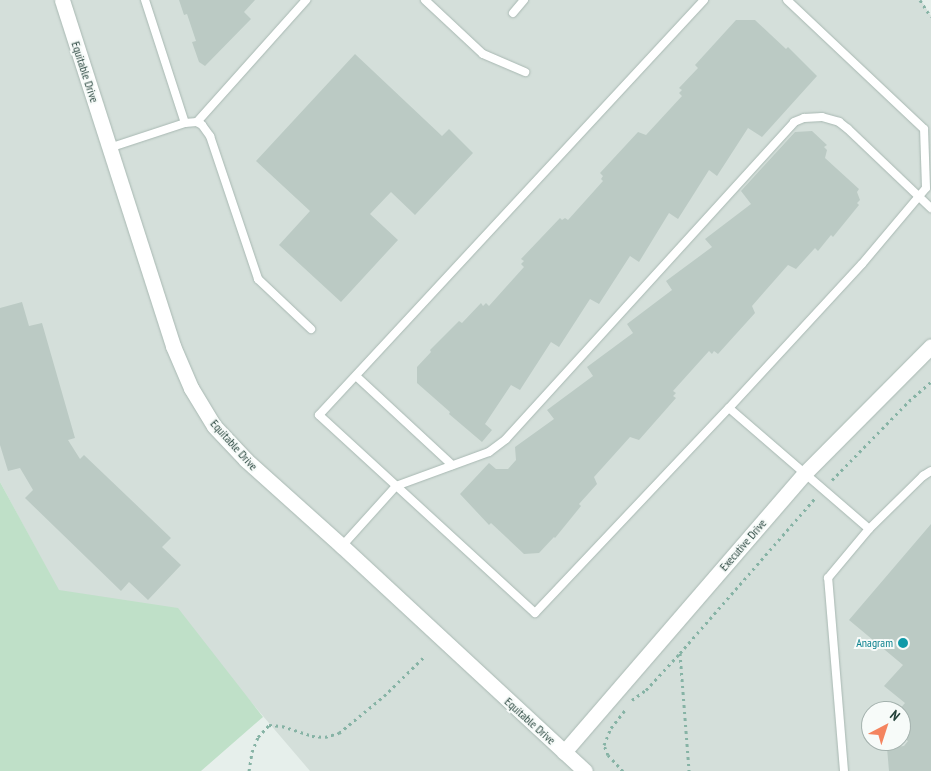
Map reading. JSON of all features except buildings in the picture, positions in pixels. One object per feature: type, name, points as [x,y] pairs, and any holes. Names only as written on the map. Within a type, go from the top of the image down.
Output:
[{"type":"street","name":"Equitable Drive","points":[[62,0],[173,346],[191,388],[214,426],[246,460],[342,546],[585,771]]},
{"type":"street","name":"Executive Drive","points":[[564,752],[804,474],[931,346]]},
{"type":"lane","points":[[144,0],[184,122]]},
{"type":"lane","points":[[197,122],[306,0]]},
{"type":"lane","points":[[425,0],[483,54],[525,72]]},
{"type":"lane","points":[[513,13],[524,0]]},
{"type":"lane","points":[[704,0],[319,415],[535,613],[730,408],[862,264],[926,188],[924,129],[787,0]]},
{"type":"lane","points":[[342,546],[396,486],[489,452],[506,439],[794,122],[804,118],[822,117],[838,122],[931,208]]},
{"type":"lane","points":[[109,148],[184,122],[197,122],[210,136],[258,280],[311,329]]},
{"type":"lane","points":[[356,376],[452,465]]},
{"type":"lane","points":[[730,408],[869,529]]},
{"type":"lane","points":[[844,771],[828,578],[869,529],[923,476],[931,471]]},
{"type":"path","points":[[920,0],[931,17]]},
{"type":"path","points":[[623,771],[608,755],[604,745],[611,728],[632,700],[646,690],[680,653],[822,490],[909,401],[931,382]]},
{"type":"path","points":[[680,653],[689,771]]},
{"type":"path","points":[[249,771],[252,752],[258,737],[269,725],[282,726],[312,736],[325,737],[339,733],[384,696],[425,656]]},
{"type":"shaded area","points":[[0,0],[921,0],[931,16],[931,771],[310,771],[170,607],[61,619],[48,571],[0,482]]},
{"type":"green space","points":[[0,482],[59,590],[178,608],[263,717],[201,771],[0,771]]},
{"type":"place","name":"Anagram","points":[[903,643]]}]
